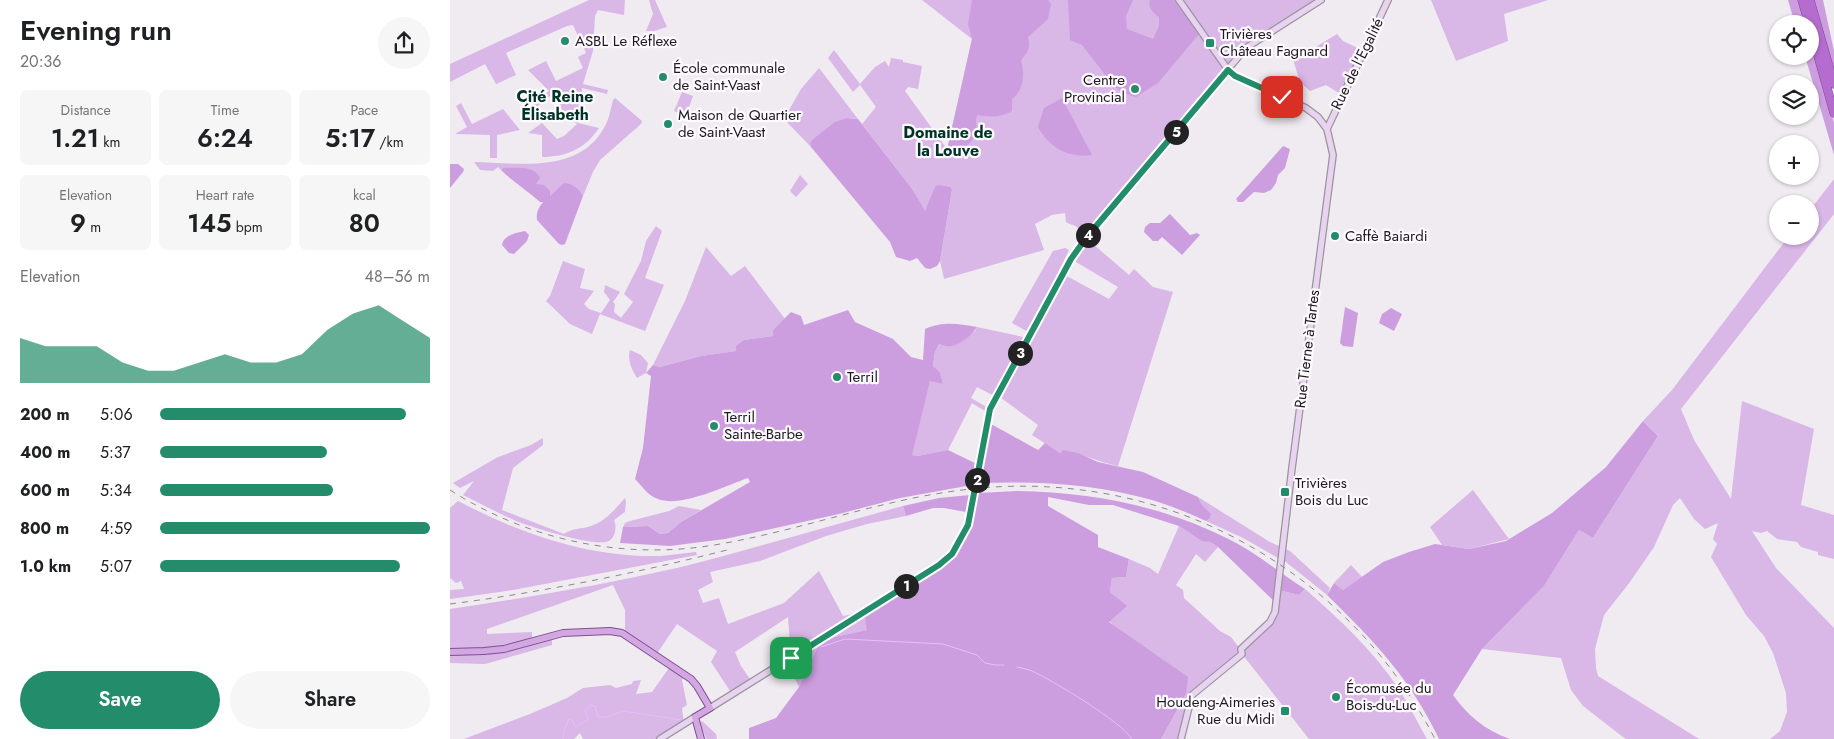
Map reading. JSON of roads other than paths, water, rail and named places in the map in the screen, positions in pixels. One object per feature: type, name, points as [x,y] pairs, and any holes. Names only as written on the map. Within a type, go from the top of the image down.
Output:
[{"type":"highway","points":[[1802,0],[1806,15]]},
{"type":"highway","points":[[1810,0],[1834,84]]},
{"type":"highway","points":[[1819,60],[1834,113]]},
{"type":"main road","points":[[450,652],[504,649],[563,633],[616,632],[632,639],[691,679],[697,686],[710,708],[695,717],[701,739]]},
{"type":"street","points":[[1179,0],[1227,68],[1235,76],[1306,108],[1318,117],[1327,129]]},
{"type":"street","points":[[710,708],[872,608],[939,565],[952,554],[963,537],[971,518],[990,409],[1071,259],[1086,238],[1227,68],[1249,46],[1321,0]]},
{"type":"street","name":"Rue de l'Egalité","points":[[1327,129],[1388,0]]},
{"type":"street","name":"Rue Tierne à Tartes","points":[[1181,739],[1192,695],[1242,654],[1240,649],[1273,618],[1311,314],[1331,173],[1332,148],[1327,129]]},
{"type":"street","points":[[660,739],[695,717]]},
{"type":"waterway","points":[[821,647],[845,639],[943,644],[977,655],[985,663],[1004,665]]},
{"type":"waterway","points":[[1017,667],[1032,671],[1070,692],[1115,722],[1132,739]]},
{"type":"waterway","points":[[563,739],[564,730],[569,719],[571,719],[576,727],[588,719],[585,710],[590,705],[595,706],[598,717],[607,717],[623,711],[681,720]]},
{"type":"railway","points":[[450,490],[481,508],[546,534],[614,548],[649,550],[685,549],[720,544],[901,501],[962,490],[1038,486],[1076,489],[1150,504],[1186,516],[1221,531],[1255,549],[1310,586],[1359,631],[1380,656],[1419,710],[1435,739]]},
{"type":"railway","points":[[450,604],[590,581],[727,550]]},
{"type":"place","name":"ASBL Le Réflexe","points":[[565,41]]},
{"type":"place","name":"Trivières Château Fagnard","points":[[1210,43]]},
{"type":"place","name":"École communale de Saint-Vaast","points":[[663,77]]},
{"type":"place","name":"Centre Provincial","points":[[1135,89]]},
{"type":"place","name":"Maison de Quartier de Saint-Vaast","points":[[668,124]]},
{"type":"place","name":"Caffè Baiardi","points":[[1335,236]]},
{"type":"place","name":"Terril","points":[[837,377]]},
{"type":"place","name":"Terril Sainte-Barbe","points":[[714,426]]},
{"type":"place","name":"Trivières Bois du Luc","points":[[1285,492]]},
{"type":"place","name":"Écomusée du Bois-du-Luc","points":[[1336,697]]},
{"type":"place","name":"Houdeng-Aimeries Rue du Midi","points":[[1285,711]]},
{"type":"district","name":"Cité Reine Élisabeth","points":[[555,105]]},
{"type":"district","name":"Domaine de la Louve","points":[[948,141]]}]
